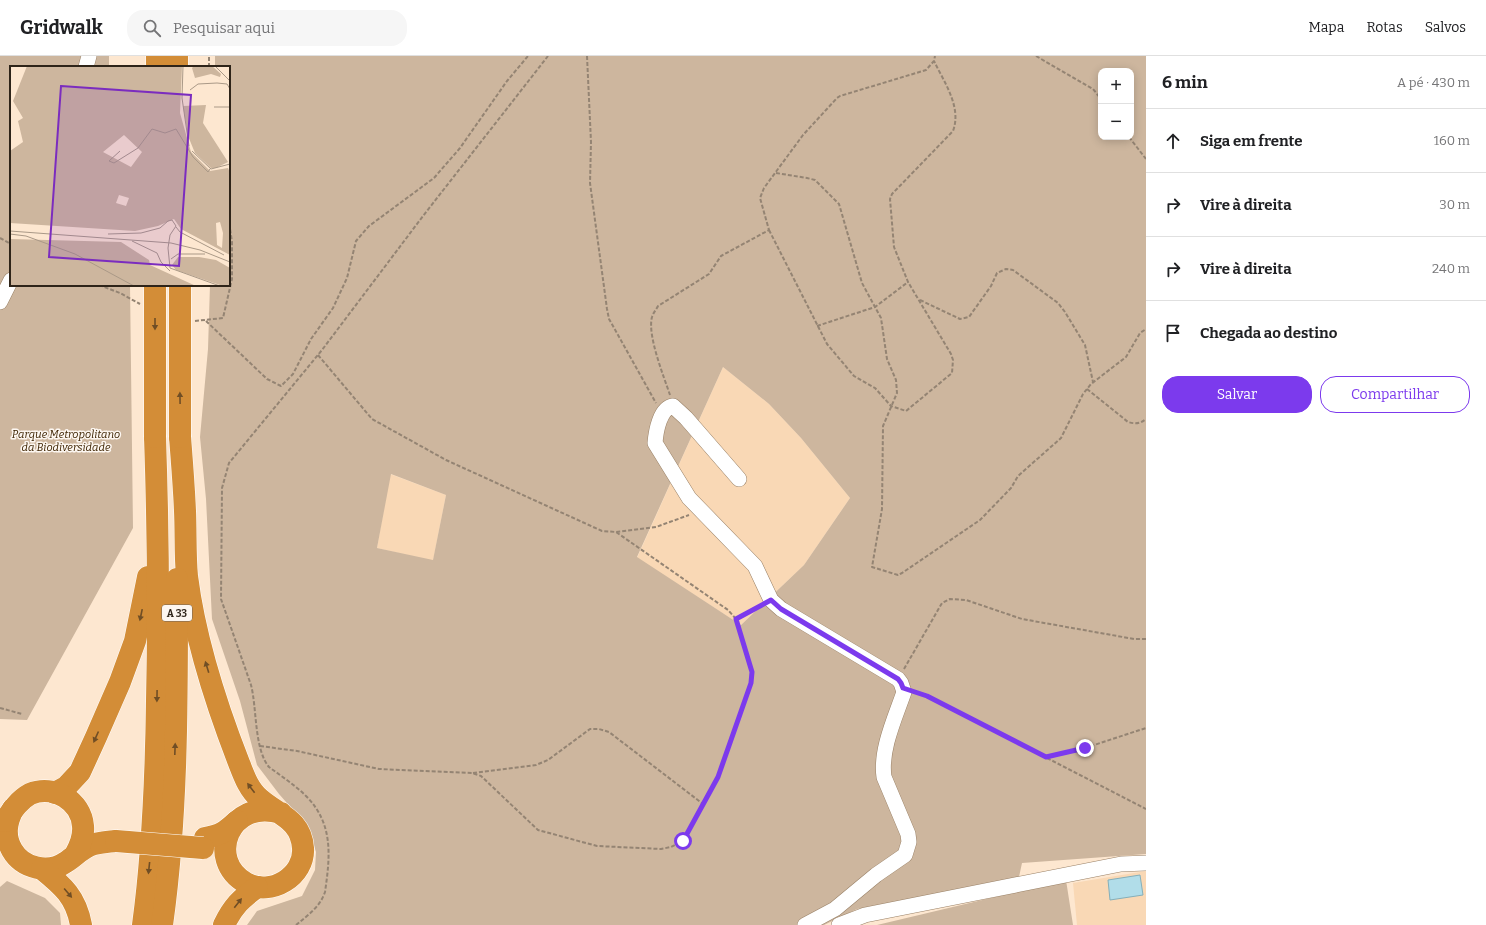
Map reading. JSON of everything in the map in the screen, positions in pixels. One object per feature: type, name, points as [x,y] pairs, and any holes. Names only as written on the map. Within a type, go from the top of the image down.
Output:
[{"type":"highway","name":"A 33","points":[[143,925],[151,844],[155,780],[157,705],[158,521],[155,437],[155,286]]},
{"type":"highway","name":"A 33","points":[[162,925],[174,781],[177,662],[177,514],[180,437],[180,286]]},
{"type":"highway","points":[[55,793],[66,787],[80,772],[120,682],[135,642],[150,560],[150,521],[155,437]]},
{"type":"highway","points":[[180,437],[187,576],[204,656],[230,738],[247,783],[259,798],[290,819],[302,838],[302,860],[297,870],[289,879],[280,885],[258,887],[247,884],[238,877],[226,858],[226,847],[228,836],[233,826],[241,818]]},
{"type":"highway","points":[[0,829],[13,809],[21,800],[31,794],[43,792],[55,793],[71,801],[81,817],[83,835],[81,845],[76,853],[67,862],[55,868],[42,869],[10,859],[13,852],[8,841],[6,830],[8,819],[13,809]]},
{"type":"highway","points":[[204,843],[225,832],[250,812],[271,810],[281,813]]},
{"type":"highway","points":[[81,817],[89,825],[96,829],[117,837],[204,843],[226,858]]},
{"type":"highway","points":[[76,853],[96,843],[117,837]]},
{"type":"highway","points":[[42,869],[66,890],[72,898],[78,911],[81,925]]},
{"type":"highway","points":[[224,925],[242,898],[258,887]]},
{"type":"lane","points":[[86,66],[89,56]]},
{"type":"lane","points":[[0,302],[10,282]]},
{"type":"lane","points":[[739,479],[686,418],[668,410],[656,433],[656,443],[689,498],[755,566],[771,600],[781,609],[900,684],[904,692],[884,752],[883,769],[884,777],[908,834],[909,842],[905,855],[835,909],[805,925]]},
{"type":"lane","points":[[839,925],[873,914],[1121,864],[1146,863]]},
{"type":"path","points":[[206,320],[267,379],[281,386],[293,374],[311,339],[333,308],[347,278],[356,242],[369,226],[434,178],[460,148],[507,81],[528,56]]},
{"type":"path","points":[[296,925],[319,906],[326,892],[330,850],[326,831],[318,810],[306,796],[269,767],[265,762],[260,746],[255,699],[221,600],[222,488],[228,463],[318,355],[423,216],[548,56]]},
{"type":"path","points":[[587,56],[591,142],[590,183],[609,319],[668,410]]},
{"type":"path","points":[[934,61],[955,106],[956,125],[953,131],[892,194],[890,199],[894,247],[908,282],[951,354],[953,360],[952,373],[906,411],[891,406],[875,388],[854,376],[827,344],[769,230],[760,198],[764,188],[803,135],[837,98],[926,70],[934,61],[935,56]]},
{"type":"path","points":[[1036,56],[1092,89],[1098,96]]},
{"type":"path","points":[[1132,140],[1146,159]]},
{"type":"path","points":[[776,173],[815,180],[839,204],[862,283],[881,318],[887,358],[896,380],[897,392],[883,426],[882,509],[872,567],[898,575],[980,520],[1011,488],[1018,476],[1061,438],[1087,389],[1093,382],[1126,357],[1140,333],[1146,329]]},
{"type":"path","points":[[196,322],[223,318],[232,279],[232,242],[230,229]]},
{"type":"path","points":[[668,410],[654,349],[651,318],[654,312],[658,306],[709,274],[721,256],[769,230]]},
{"type":"path","points":[[0,238],[10,243]]},
{"type":"path","points":[[918,299],[960,319],[968,317],[991,286],[997,273],[1006,269],[1013,270],[1058,303],[1065,312],[1085,345],[1093,382]]},
{"type":"path","points":[[817,326],[875,307],[908,282]]},
{"type":"path","points":[[102,286],[120,293]]},
{"type":"path","points":[[318,355],[372,419],[446,460],[602,531],[616,532],[656,527],[702,511]]},
{"type":"path","points":[[1087,389],[1128,422],[1135,424],[1141,423],[1146,419]]},
{"type":"path","points":[[468,773],[481,776],[538,830],[597,846],[661,849],[671,847],[683,841],[718,777],[751,683],[752,672],[736,619],[728,610],[616,532]]},
{"type":"path","points":[[1146,639],[1134,639],[1022,619],[966,600],[950,599],[942,603],[900,684],[927,696],[1146,809]]},
{"type":"path","points":[[736,619],[771,600]]},
{"type":"path","points":[[0,708],[22,714]]},
{"type":"path","points":[[1046,757],[1085,748],[1146,728]]},
{"type":"path","points":[[260,746],[298,751],[379,769],[468,773],[536,765],[548,760],[590,729],[599,729],[609,732],[703,804]]},
{"type":"shaded area","points":[[723,367],[769,404],[801,438],[850,498],[804,565],[741,625],[637,558]]},
{"type":"shaded area","points":[[390,474],[446,495],[433,561],[377,548]]},
{"type":"shaded area","points":[[1146,871],[1146,925],[1077,925],[1073,883]]},
{"type":"green space","name":"Parque Metropolitano da Biodiversidade","points":[[0,56],[109,56],[109,66],[10,66],[10,286],[130,286],[133,528],[27,720],[0,719]]},
{"type":"green space","points":[[215,56],[1146,56],[1146,854],[1022,863],[1019,877],[857,909],[824,925],[247,925],[257,911],[302,896],[315,870],[316,852],[308,827],[279,794],[257,765],[240,701],[212,619],[206,499],[200,437],[208,349],[210,286],[230,286],[230,66],[215,66]],"holes":[[[723,367],[769,404],[801,438],[850,498],[804,565],[741,625],[637,557]],[[391,474],[446,495],[433,560],[377,548]]]},
{"type":"green space","points":[[1066,880],[1073,925],[877,925]]},
{"type":"green space","points":[[7,881],[45,898],[60,913],[61,925],[0,925],[0,887]]},
{"type":"building","points":[[1140,875],[1143,895],[1110,900],[1108,880]]},
{"type":"route","points":[[683,841],[718,777],[751,683],[752,672],[736,619],[771,600],[781,609],[898,679],[903,688],[927,696],[1046,757],[1085,748]]}]
